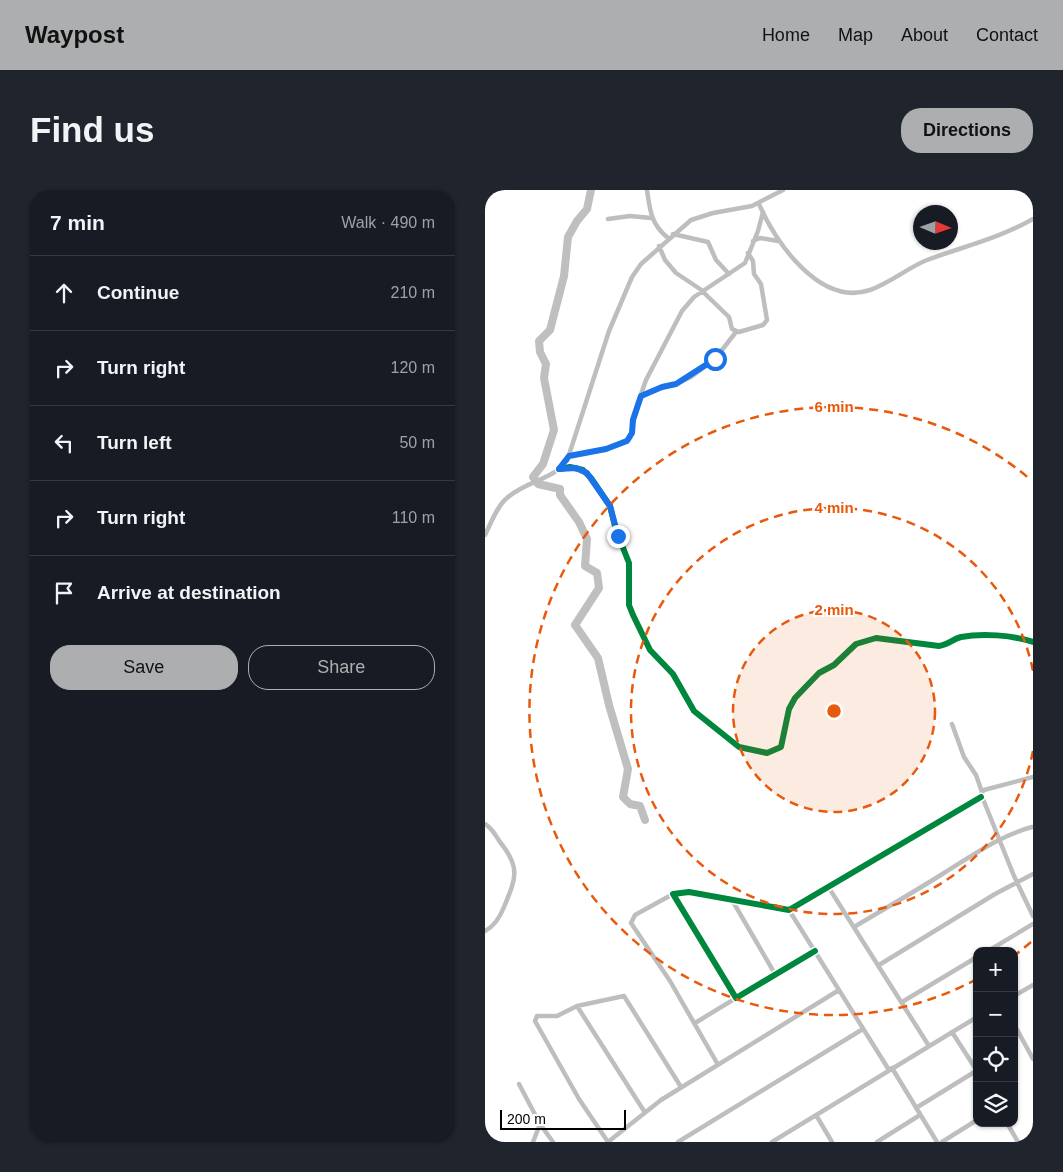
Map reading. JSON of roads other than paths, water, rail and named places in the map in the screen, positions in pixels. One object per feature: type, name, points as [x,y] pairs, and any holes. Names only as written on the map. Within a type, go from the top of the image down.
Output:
[{"type":"street","points":[[647,190],[651,218],[659,231],[671,236],[707,242],[716,260],[729,274]]},
{"type":"street","points":[[559,469],[569,456],[601,354],[632,277],[647,256],[697,217],[759,204],[783,190]]},
{"type":"street","points":[[759,204],[778,241],[793,259],[810,274],[836,290],[855,293],[870,290],[926,260],[1014,230],[1033,219]]},
{"type":"street","points":[[569,456],[606,449],[627,441],[632,433],[633,420],[648,376],[682,311],[689,302],[745,263],[763,212]]},
{"type":"street","points":[[608,219],[630,216],[651,218]]},
{"type":"street","points":[[753,242],[760,238],[778,241]]},
{"type":"street","points":[[659,246],[665,260],[676,273],[703,292],[729,317],[731,328],[736,332],[744,332],[752,327],[763,325],[767,320],[761,284],[754,274],[753,261],[748,253]]},
{"type":"street","points":[[641,396],[691,377],[715,359],[736,332]]},
{"type":"street","points":[[485,535],[503,502],[531,482],[559,469],[570,467],[583,470],[600,490],[613,514],[616,530],[629,563],[631,579],[629,605],[650,650],[673,674],[695,711],[739,747],[767,752],[781,747],[789,709],[795,698],[819,673],[834,665],[856,644],[876,638],[939,646],[948,645],[959,638],[983,635],[1033,642]]},
{"type":"street","points":[[952,724],[964,757],[976,775],[982,792],[981,797],[1033,916]]},
{"type":"street","points":[[982,792],[1033,777]]},
{"type":"street","points":[[717,1063],[666,973],[631,923],[635,915],[673,894],[689,892],[789,910],[981,797]]},
{"type":"street","points":[[485,824],[493,830],[509,852],[515,872],[514,883],[499,919],[485,931]]},
{"type":"street","points":[[854,927],[935,879],[975,851],[1032,827]]},
{"type":"street","points":[[879,965],[1017,881],[1033,874]]},
{"type":"street","points":[[829,888],[929,1046]]},
{"type":"street","points":[[673,894],[736,998]]},
{"type":"street","points":[[732,900],[775,974]]},
{"type":"street","points":[[789,910],[863,1029],[891,1069],[937,1142]]},
{"type":"street","points":[[995,947],[1033,924]]},
{"type":"street","points":[[695,1023],[815,951]]},
{"type":"street","points":[[902,1002],[973,959]]},
{"type":"street","points":[[1018,994],[1033,985]]},
{"type":"street","points":[[681,1087],[625,996],[577,1006],[557,1016],[539,1015],[535,1021],[579,1099],[608,1142],[644,1111],[681,1087],[717,1063],[839,990]]},
{"type":"street","points":[[577,1006],[644,1111]]},
{"type":"street","points":[[772,1142],[973,1020]]},
{"type":"street","points":[[678,1142],[863,1029]]},
{"type":"street","points":[[1018,1031],[1033,1059]]},
{"type":"street","points":[[952,1032],[973,1065]]},
{"type":"street","points":[[916,1108],[973,1073]]},
{"type":"street","points":[[519,1084],[540,1124],[553,1142]]},
{"type":"street","points":[[816,1115],[832,1142]]},
{"type":"street","points":[[877,1142],[920,1115]]},
{"type":"street","points":[[941,1142],[973,1122]]},
{"type":"street","points":[[533,1142],[540,1124]]},
{"type":"street","points":[[1009,1127],[1018,1142]]},
{"type":"waterway","points":[[591,190],[587,209],[577,221],[568,237],[564,276],[550,330],[539,341],[540,352],[546,364],[544,378],[554,430],[543,464],[533,477],[538,484],[560,489],[560,495],[579,522],[587,539],[585,566],[597,573],[599,588],[575,625],[598,658],[609,705],[628,769],[623,797],[630,804],[640,806],[645,820]]}]
